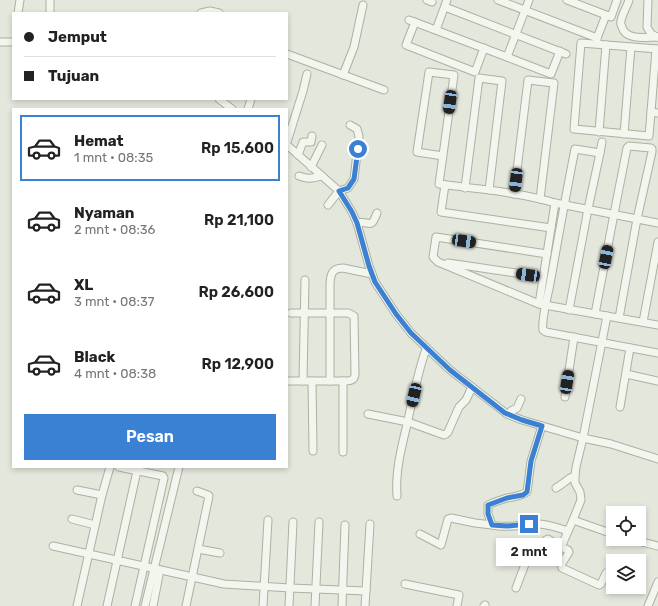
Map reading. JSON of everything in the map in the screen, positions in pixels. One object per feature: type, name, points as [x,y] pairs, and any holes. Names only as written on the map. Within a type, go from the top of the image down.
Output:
[{"type":"street","points":[[18,12],[20,0]]},
{"type":"street","points":[[50,0],[50,12]]},
{"type":"street","points":[[498,0],[525,10],[597,41],[606,45],[657,49],[654,112],[649,136],[574,130],[581,43],[597,41]]},
{"type":"street","points":[[507,57],[529,0]]},
{"type":"street","points":[[568,0],[611,17],[617,0]]},
{"type":"street","points":[[629,0],[621,20],[622,29],[628,36],[658,37]]},
{"type":"street","points":[[648,0],[647,27],[651,34],[658,37]]},
{"type":"street","points":[[436,30],[446,3],[516,34],[563,52],[551,74],[484,48],[436,30],[412,21],[406,45],[475,72],[484,48]]},
{"type":"street","points":[[343,75],[354,47],[363,5]]},
{"type":"street","points":[[204,12],[215,12]]},
{"type":"street","points":[[597,41],[606,15]]},
{"type":"street","points":[[0,42],[12,42]]},
{"type":"street","points":[[599,132],[606,45]]},
{"type":"street","points":[[624,134],[631,47]]},
{"type":"street","points":[[288,54],[384,90]]},
{"type":"street","points":[[443,156],[417,152],[429,72],[454,75],[443,156],[439,184],[514,194],[658,223]]},
{"type":"street","points":[[288,141],[307,74]]},
{"type":"street","points":[[466,188],[478,78],[502,81],[489,190]]},
{"type":"street","points":[[514,194],[528,80],[554,83],[540,199]]},
{"type":"street","points":[[220,100],[231,108]]},
{"type":"street","points":[[328,205],[339,191],[348,188],[354,179],[359,132],[350,125]]},
{"type":"street","points":[[298,155],[303,142],[311,142],[312,136]]},
{"type":"street","points":[[569,310],[602,142]]},
{"type":"street","points":[[288,145],[339,191],[357,223],[375,282],[402,323],[426,349],[450,370],[505,413],[522,420],[583,438],[611,444],[658,459]]},
{"type":"street","points":[[311,167],[322,145]]},
{"type":"street","points":[[595,314],[628,147],[651,148],[652,152],[637,219],[619,318]]},
{"type":"street","points":[[542,305],[575,149],[600,153]]},
{"type":"street","points":[[299,176],[312,179],[322,176]]},
{"type":"street","points":[[445,185],[441,212],[551,228]]},
{"type":"street","points":[[555,203],[543,278],[543,330],[546,332],[658,353]]},
{"type":"street","points":[[357,223],[361,222],[371,224],[377,213]]},
{"type":"street","points":[[547,254],[436,237],[433,257],[438,262],[542,305],[658,325]]},
{"type":"street","points":[[643,322],[658,242]]},
{"type":"street","points":[[438,262],[543,278]]},
{"type":"street","points":[[330,381],[330,280],[332,274],[334,270],[343,268],[372,274]]},
{"type":"street","points":[[304,381],[305,280]]},
{"type":"street","points":[[288,381],[343,381],[352,380],[355,376],[354,316],[348,313],[290,313]]},
{"type":"street","points":[[560,547],[574,520],[581,500],[574,476],[583,438],[606,316]]},
{"type":"street","points":[[565,397],[574,337]]},
{"type":"street","points":[[620,407],[630,348]]},
{"type":"street","points":[[397,496],[396,479],[399,460],[420,368],[426,349]]},
{"type":"street","points":[[626,374],[658,381]]},
{"type":"street","points":[[312,381],[313,451]]},
{"type":"street","points":[[343,381],[343,452]]},
{"type":"street","points":[[368,414],[408,422],[442,435],[446,434],[459,407],[466,400],[472,387]]},
{"type":"street","points":[[510,415],[511,411],[518,407],[521,399]]},
{"type":"street","points":[[492,525],[488,514],[488,505],[507,498],[523,495],[527,492],[531,461],[542,426]]},
{"type":"street","points":[[77,606],[95,524],[110,468]]},
{"type":"street","points":[[124,468],[163,476],[164,478],[135,606]]},
{"type":"street","points":[[153,606],[157,570],[176,476],[179,468]]},
{"type":"street","points":[[107,606],[137,471]]},
{"type":"street","points":[[556,488],[574,476]]},
{"type":"street","points":[[77,490],[102,496]]},
{"type":"street","points":[[186,606],[209,496],[197,491]]},
{"type":"street","points":[[420,534],[441,544],[448,519],[451,518],[475,523],[507,526],[541,524],[568,531]]},
{"type":"street","points":[[72,519],[95,524]]},
{"type":"street","points":[[263,606],[268,520]]},
{"type":"street","points":[[574,520],[606,531]]},
{"type":"street","points":[[289,606],[293,522]]},
{"type":"street","points":[[315,606],[319,522]]},
{"type":"street","points":[[365,606],[370,524]]},
{"type":"street","points":[[342,606],[345,526]]},
{"type":"street","points":[[516,588],[527,560],[537,558],[546,540],[568,550],[569,552],[561,566],[562,568],[599,585],[602,583],[606,573]]},
{"type":"street","points":[[646,543],[658,546]]},
{"type":"street","points":[[53,546],[224,584],[316,590],[366,591]]},
{"type":"street","points":[[198,549],[220,553]]},
{"type":"street","points":[[145,606],[157,570]]},
{"type":"street","points":[[650,605],[658,582]]},
{"type":"street","points":[[405,584],[459,595],[457,606]]},
{"type":"route","points":[[358,149],[355,174],[352,184],[348,188],[339,191],[357,223],[375,282],[402,323],[426,349],[450,370],[505,413],[542,426],[531,461],[527,492],[523,495],[507,498],[490,504],[488,505],[487,509],[492,525],[507,526],[529,524]]}]
